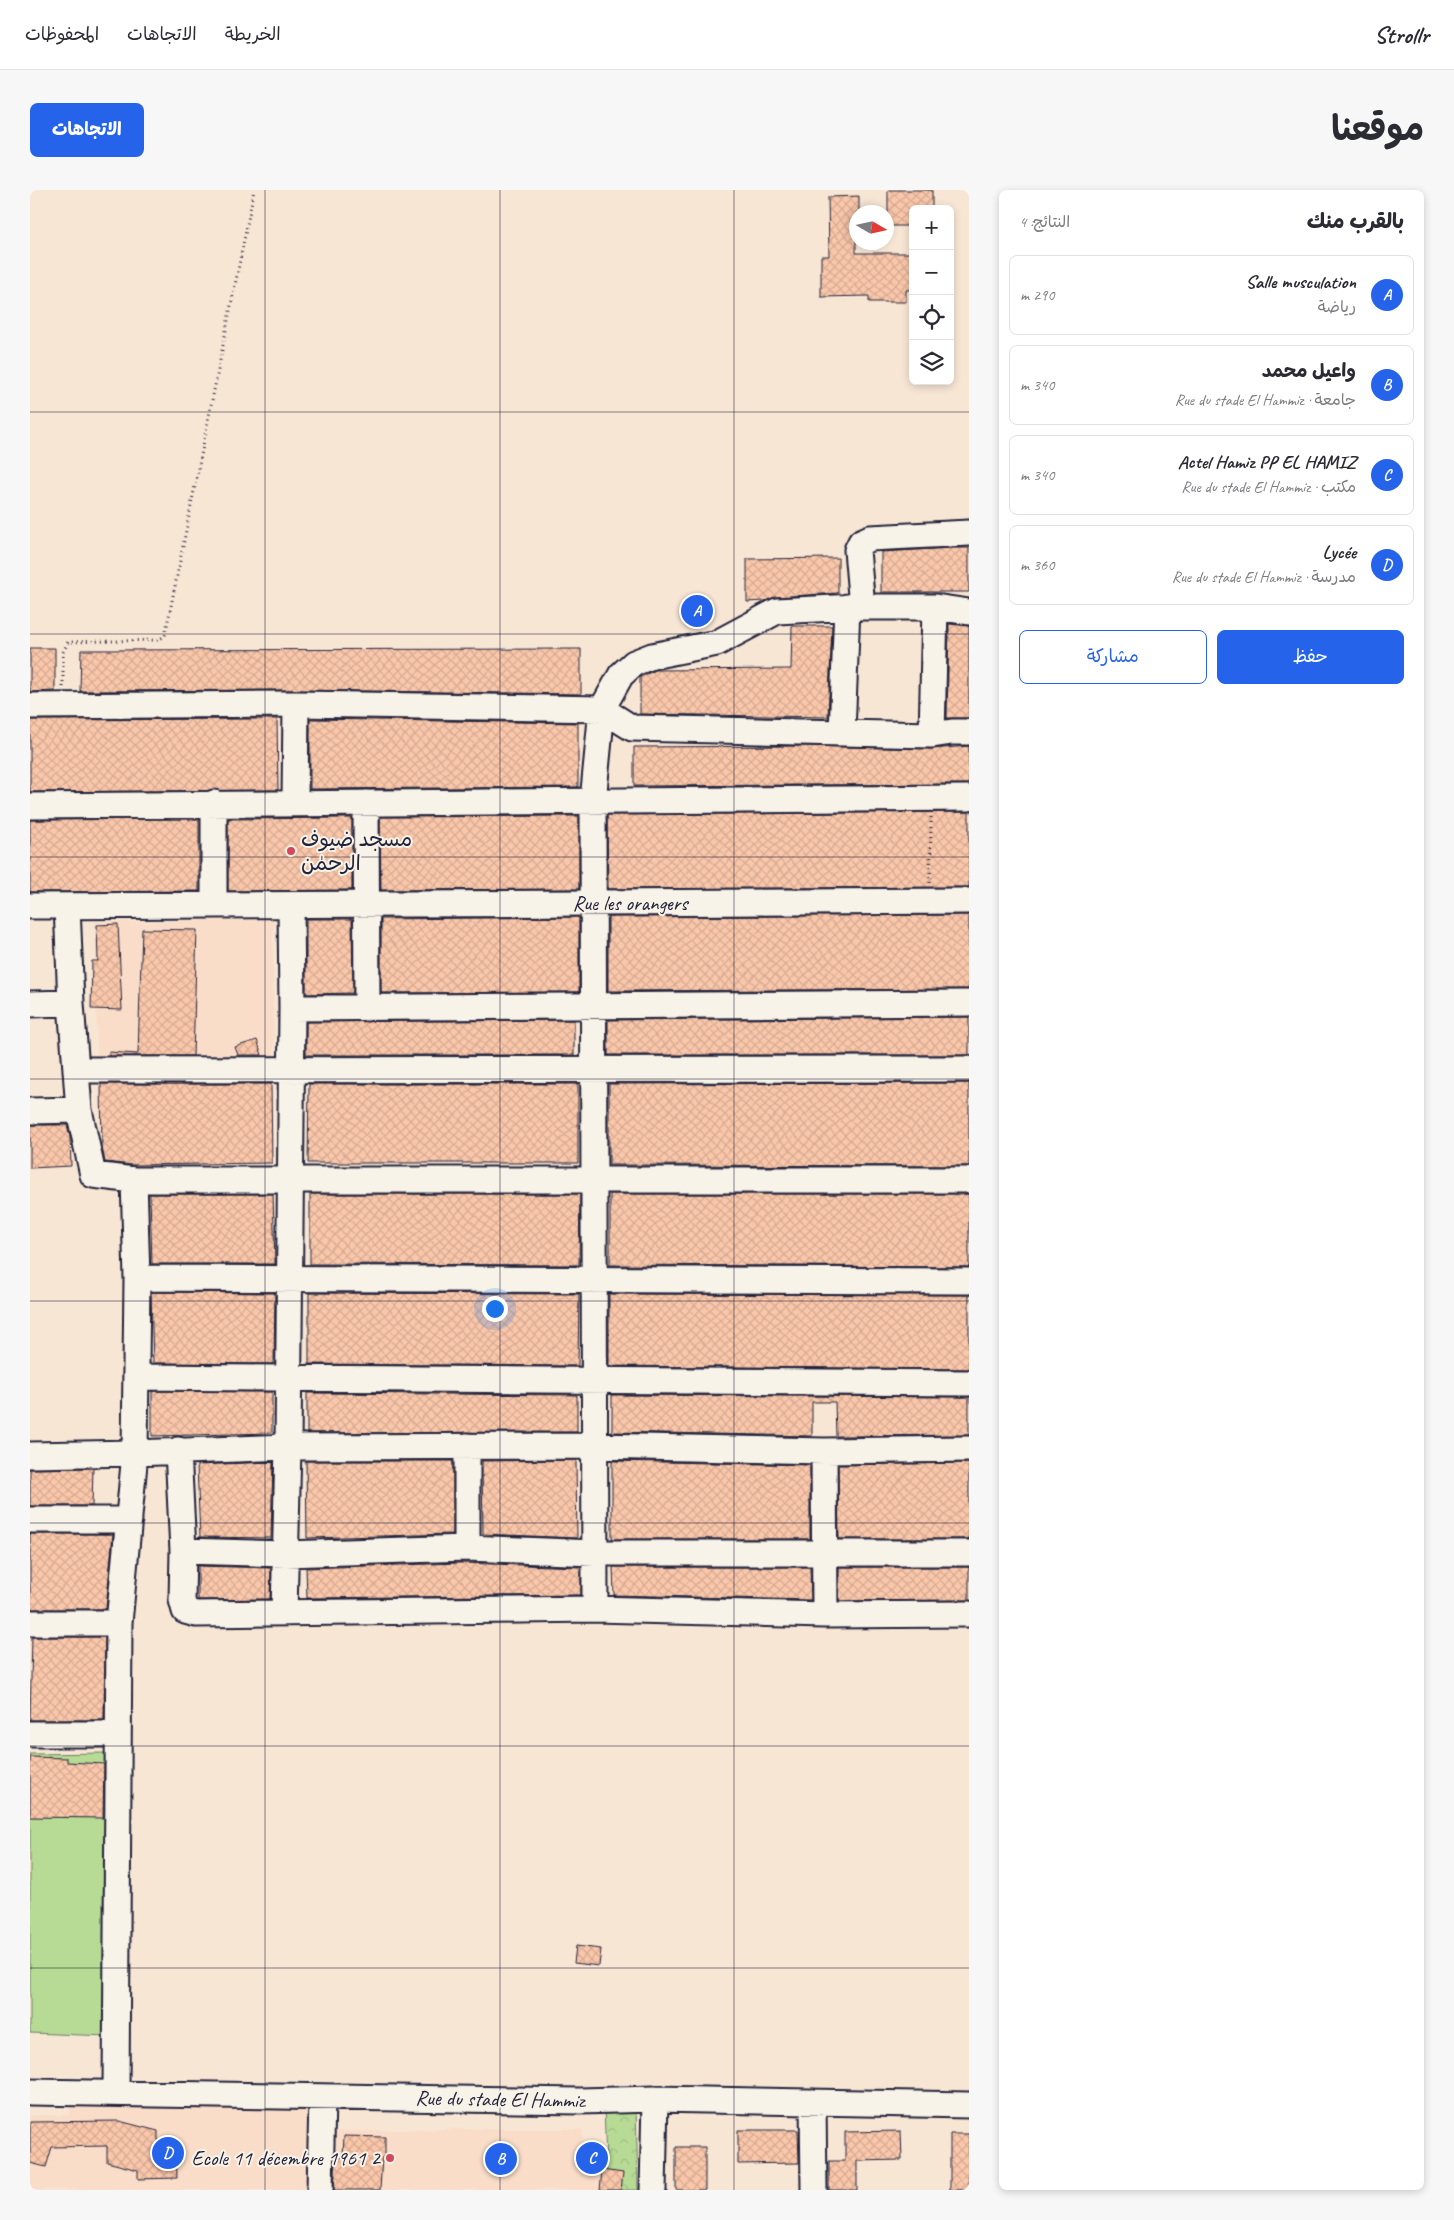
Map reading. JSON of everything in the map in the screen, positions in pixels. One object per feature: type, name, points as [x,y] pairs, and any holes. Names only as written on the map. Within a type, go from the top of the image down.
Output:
[{"type":"street","points":[[842,733],[854,607],[857,550],[861,542],[870,538],[969,533]]},
{"type":"street","points":[[595,1609],[593,800],[602,709],[621,675],[634,663],[652,656],[718,643],[777,612],[854,607],[935,607],[969,612]]},
{"type":"street","points":[[932,735],[935,607]]},
{"type":"street","points":[[295,803],[296,704]]},
{"type":"street","points":[[30,706],[296,704],[602,709],[632,728],[932,735],[969,732]]},
{"type":"street","points":[[30,806],[969,798]]},
{"type":"street","points":[[214,803],[214,905]]},
{"type":"street","points":[[366,803],[367,1008]]},
{"type":"street","name":"Rue les orangers","points":[[30,906],[969,901]]},
{"type":"street","points":[[284,1613],[288,1447],[292,1008],[290,904]]},
{"type":"street","points":[[66,906],[79,1110],[93,1175],[134,1180],[969,1180]]},
{"type":"street","points":[[30,1004],[71,1003]]},
{"type":"street","points":[[292,1008],[969,1003]]},
{"type":"street","points":[[76,1070],[969,1069]]},
{"type":"street","points":[[30,1111],[79,1110]]},
{"type":"street","points":[[116,2093],[119,1623],[135,1453],[137,1278],[134,1180]]},
{"type":"street","points":[[137,1278],[969,1281]]},
{"type":"street","points":[[136,1377],[969,1383]]},
{"type":"street","points":[[467,1446],[468,1548]]},
{"type":"street","points":[[30,1456],[288,1447],[595,1446],[824,1451],[969,1449]]},
{"type":"street","points":[[178,1450],[183,1551],[182,1600],[185,1611],[196,1614],[595,1609],[825,1615],[969,1614]]},
{"type":"street","points":[[824,1451],[825,1615]]},
{"type":"street","points":[[30,1520],[129,1520]]},
{"type":"street","points":[[183,1551],[286,1554],[468,1548],[595,1553],[969,1553]]},
{"type":"street","points":[[30,1622],[119,1623]]},
{"type":"street","points":[[30,1734],[117,1734]]},
{"type":"street","name":"Rue du stade El Hammiz","points":[[30,2092],[579,2101],[655,2099],[969,2104]]},
{"type":"street","points":[[320,2190],[322,2097]]},
{"type":"street","points":[[653,2190],[655,2099]]},
{"type":"street","points":[[813,2102],[814,2190]]},
{"type":"path","points":[[63,706],[63,652],[68,642],[158,640],[166,636],[254,190]]},
{"type":"path","points":[[929,901],[931,799]]},
{"type":"shaded area","points":[[273,920],[274,1063],[97,1064],[95,922]]},
{"type":"shaded area","points":[[71,2105],[307,2108],[306,2190],[30,2190],[30,2115],[68,2115]]},
{"type":"shaded area","points":[[582,2129],[585,2164],[603,2165],[603,2190],[333,2190],[333,2131]]},
{"type":"green space","points":[[107,1753],[107,2036],[30,2033],[30,1754]]},
{"type":"green space","points":[[636,2106],[638,2190],[607,2190],[604,2107]]},
{"type":"building","points":[[888,190],[932,190],[932,205],[909,205],[909,226],[894,226],[894,205],[888,205]]},
{"type":"building","points":[[859,196],[859,205],[849,205],[849,250],[856,250],[856,253],[909,253],[909,290],[906,290],[906,302],[869,302],[869,296],[821,297],[821,256],[829,256],[828,197]]},
{"type":"building","points":[[969,548],[969,592],[881,592],[881,552]]},
{"type":"building","points":[[838,558],[838,593],[776,597],[765,601],[747,602],[747,559]]},
{"type":"building","points":[[949,624],[969,626],[969,718],[947,718]]},
{"type":"building","points":[[792,626],[832,626],[828,717],[640,714],[640,677],[656,670],[791,669]]},
{"type":"building","points":[[30,648],[55,648],[55,691],[30,692]]},
{"type":"building","points":[[581,649],[581,694],[296,690],[80,691],[81,650]]},
{"type":"building","points":[[277,719],[278,790],[30,792],[30,720]]},
{"type":"building","points":[[310,719],[578,723],[578,787],[310,789]]},
{"type":"building","points":[[803,746],[932,749],[969,746],[969,784],[634,786],[634,747]]},
{"type":"building","points":[[969,812],[969,887],[608,889],[607,815]]},
{"type":"building","points":[[579,816],[579,889],[381,890],[380,817]]},
{"type":"building","name":"مسجد ضيوف الرحمٰن","points":[[352,818],[352,890],[228,891],[228,819]]},
{"type":"building","points":[[199,819],[199,891],[30,892],[30,820]]},
{"type":"building","points":[[969,915],[969,989],[608,991],[608,917]]},
{"type":"building","points":[[579,917],[579,992],[381,993],[381,919]]},
{"type":"building","points":[[306,919],[352,919],[353,993],[306,994]]},
{"type":"building","points":[[118,924],[122,1010],[91,1009],[92,961],[98,961],[97,925]]},
{"type":"building","points":[[142,929],[197,930],[193,1056],[109,1056],[109,1052],[138,1054]]},
{"type":"building","points":[[969,1017],[969,1055],[608,1055],[608,1020]]},
{"type":"building","points":[[574,1020],[574,1055],[306,1055],[306,1022]]},
{"type":"building","points":[[257,1040],[262,1055],[238,1055],[235,1047]]},
{"type":"building","points":[[969,1083],[969,1166],[609,1165],[609,1084]]},
{"type":"building","points":[[101,1084],[271,1084],[272,1163],[132,1165],[105,1162],[102,1147]]},
{"type":"building","points":[[309,1084],[578,1084],[578,1163],[308,1163]]},
{"type":"building","points":[[30,1125],[67,1125],[70,1137],[71,1166],[30,1168]]},
{"type":"building","points":[[150,1194],[273,1194],[275,1264],[152,1264]]},
{"type":"building","points":[[310,1194],[580,1194],[579,1265],[310,1264]]},
{"type":"building","points":[[610,1194],[969,1194],[969,1267],[610,1265]]},
{"type":"building","points":[[151,1292],[275,1293],[274,1364],[153,1363]]},
{"type":"building","points":[[309,1293],[579,1294],[578,1366],[309,1364]]},
{"type":"building","points":[[609,1294],[969,1295],[969,1369],[609,1366]]},
{"type":"building","points":[[152,1391],[272,1392],[272,1433],[152,1436]]},
{"type":"building","points":[[307,1393],[577,1395],[577,1432],[307,1433]]},
{"type":"building","points":[[612,1395],[969,1397],[969,1435],[836,1436],[835,1402],[812,1402],[812,1436],[612,1432]]},
{"type":"building","points":[[576,1460],[577,1538],[483,1534],[482,1461]]},
{"type":"building","points":[[306,1461],[453,1461],[453,1534],[307,1538]]},
{"type":"building","points":[[612,1461],[810,1465],[810,1539],[612,1539]]},
{"type":"building","points":[[273,1462],[271,1538],[200,1537],[197,1465]]},
{"type":"building","points":[[969,1463],[969,1539],[839,1539],[838,1465]]},
{"type":"building","points":[[93,1468],[92,1506],[30,1506],[30,1469]]},
{"type":"building","points":[[30,1534],[113,1534],[106,1609],[30,1609]]},
{"type":"building","points":[[460,1563],[581,1567],[581,1595],[307,1598],[306,1568]]},
{"type":"building","points":[[198,1566],[271,1568],[270,1599],[198,1600]]},
{"type":"building","points":[[613,1567],[810,1567],[811,1600],[614,1595]]},
{"type":"building","points":[[839,1567],[969,1567],[969,1600],[839,1601]]},
{"type":"building","points":[[32,1637],[105,1637],[104,1720],[30,1720]]},
{"type":"building","points":[[30,1757],[67,1758],[67,1762],[104,1764],[103,1818],[30,1817]]},
{"type":"building","points":[[576,1946],[601,1949],[599,1966],[574,1963]]},
{"type":"building","points":[[119,2121],[158,2131],[158,2140],[176,2144],[177,2178],[138,2179],[138,2170],[107,2162],[107,2146],[52,2147],[46,2167],[30,2163],[30,2122]]},
{"type":"building","points":[[738,2130],[798,2130],[799,2163],[738,2164]]},
{"type":"building","points":[[901,2131],[902,2160],[857,2161],[857,2190],[829,2190],[829,2161],[845,2161],[845,2132]]},
{"type":"building","points":[[950,2134],[969,2134],[969,2190],[950,2190]]},
{"type":"building","points":[[344,2136],[385,2137],[385,2156],[382,2157],[380,2190],[334,2190],[336,2158],[343,2157]]},
{"type":"building","points":[[676,2147],[705,2147],[705,2190],[676,2190]]},
{"type":"building","points":[[602,2170],[623,2173],[621,2190],[600,2190]]},
{"type":"place","name":"Salle musculation","points":[[697,611]]},
{"type":"place","name":"مسجد ضيوف الرحمٰن","points":[[291,851]]},
{"type":"place","name":"Lycée","points":[[168,2153]]},
{"type":"place","name":"Ecole 11 décembre 1961 2","points":[[390,2158]]},
{"type":"place","name":"Actel Hamiz PP EL HAMIZ","points":[[592,2158]]},
{"type":"place","name":"واعيل محمد","points":[[501,2159]]}]
